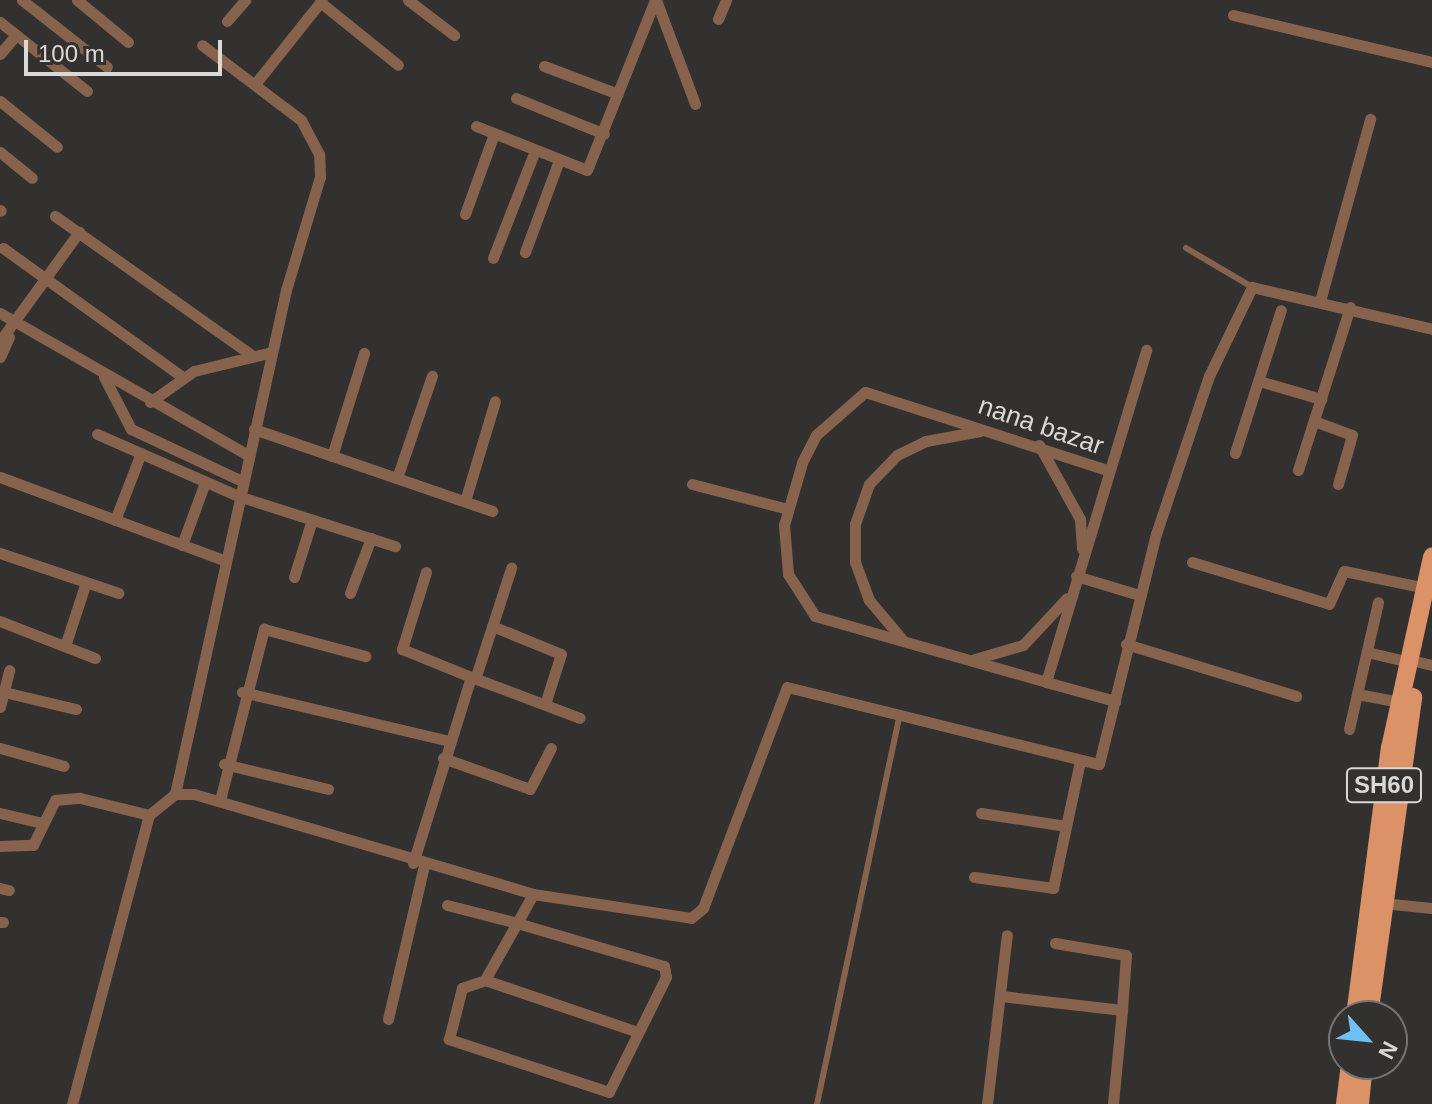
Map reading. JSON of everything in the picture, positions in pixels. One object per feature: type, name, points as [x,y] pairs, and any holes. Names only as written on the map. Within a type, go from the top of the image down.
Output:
[{"type":"main road","name":"SH60","points":[[1371,1000],[1382,903],[1420,663],[1432,557]]},
{"type":"main road","name":"SH60","points":[[1357,1000],[1400,702],[1420,663]]},
{"type":"main road","points":[[1354,1080],[1360,1104]]},
{"type":"main road","points":[[1360,1104],[1362,1080]]},
{"type":"street","points":[[22,0],[107,67]]},
{"type":"street","points":[[77,0],[128,42]]},
{"type":"street","points":[[227,21],[245,0]]},
{"type":"street","points":[[408,0],[454,35]]},
{"type":"street","points":[[476,126],[587,170],[656,0]]},
{"type":"street","points":[[656,0],[695,104]]},
{"type":"street","points":[[718,19],[726,0]]},
{"type":"street","points":[[255,84],[321,1],[398,65]]},
{"type":"street","points":[[1233,15],[1432,62]]},
{"type":"street","points":[[0,22],[87,91]]},
{"type":"street","points":[[0,54],[16,35]]},
{"type":"street","points":[[72,1104],[149,815],[175,794],[223,560],[272,352],[319,196],[319,154],[301,120],[202,45]]},
{"type":"street","points":[[544,66],[618,94]]},
{"type":"street","points":[[516,98],[604,134]]},
{"type":"street","points":[[0,101],[57,147]]},
{"type":"street","points":[[1320,301],[1370,119]]},
{"type":"street","points":[[465,214],[494,134]]},
{"type":"street","points":[[493,258],[535,150]]},
{"type":"street","points":[[0,152],[32,178]]},
{"type":"street","points":[[525,252],[559,160]]},
{"type":"street","points":[[55,216],[250,354]]},
{"type":"street","points":[[0,357],[5,338],[79,232]]},
{"type":"street","points":[[3,248],[181,376]]},
{"type":"street","points":[[175,794],[220,800],[419,864],[533,894],[699,915],[787,687],[1099,764],[1139,595],[1209,376],[1252,287],[1350,307],[1432,329]]},
{"type":"street","points":[[1298,470],[1350,307]]},
{"type":"street","points":[[1235,453],[1281,310]]},
{"type":"street","points":[[0,313],[104,377],[248,455]]},
{"type":"street","points":[[1107,470],[1146,350]]},
{"type":"street","points":[[150,402],[181,376],[250,354],[272,352]]},
{"type":"street","points":[[332,456],[364,353]]},
{"type":"street","points":[[397,478],[432,376]]},
{"type":"street","points":[[104,377],[131,429],[242,481]]},
{"type":"street","points":[[1259,381],[1321,399]]},
{"type":"street","name":"nana bazar","points":[[865,392],[1038,444],[1107,470],[1046,682],[815,616],[800,600],[781,549],[788,509],[816,435],[865,392]]},
{"type":"street","points":[[465,501],[495,401]]},
{"type":"street","points":[[1314,421],[1352,435],[1338,484]]},
{"type":"street","points":[[254,429],[492,511]]},
{"type":"street","points":[[901,639],[869,600],[855,562],[855,524],[869,484],[897,455],[926,441],[988,431]]},
{"type":"street","points":[[97,434],[238,496],[395,546]]},
{"type":"street","points":[[1038,444],[1080,519],[1082,555]]},
{"type":"street","points":[[115,520],[141,453]]},
{"type":"street","points":[[0,477],[223,560]]},
{"type":"street","points":[[182,545],[205,482]]},
{"type":"street","points":[[692,484],[788,509]]},
{"type":"street","points":[[294,577],[312,520]]},
{"type":"street","points":[[350,593],[371,538]]},
{"type":"street","points":[[0,553],[118,593]]},
{"type":"street","points":[[1192,562],[1329,604],[1344,571],[1429,596]]},
{"type":"street","points":[[388,1019],[443,758],[511,568]]},
{"type":"street","points":[[426,572],[402,649],[580,718]]},
{"type":"street","points":[[1076,576],[1139,595]]},
{"type":"street","points":[[65,646],[86,582]]},
{"type":"street","points":[[972,660],[1023,645],[1072,591]]},
{"type":"street","points":[[1349,729],[1378,602]]},
{"type":"street","points":[[0,621],[95,658]]},
{"type":"street","points":[[492,626],[561,654],[545,704]]},
{"type":"street","points":[[220,800],[224,764],[242,692],[264,629],[365,656]]},
{"type":"street","points":[[1126,644],[1296,696]]},
{"type":"street","points":[[1367,652],[1420,663]]},
{"type":"street","points":[[0,707],[9,670]]},
{"type":"street","points":[[1046,682],[1115,701]]},
{"type":"street","points":[[4,692],[76,709]]},
{"type":"street","points":[[242,692],[449,741]]},
{"type":"street","points":[[1357,694],[1400,702]]},
{"type":"street","points":[[0,748],[64,766]]},
{"type":"street","points":[[443,758],[530,789],[551,748]]},
{"type":"street","points":[[974,877],[1053,888],[1080,761]]},
{"type":"street","points":[[224,764],[328,789]]},
{"type":"street","points":[[0,846],[26,850],[55,800],[65,797],[149,815]]},
{"type":"street","points":[[0,813],[42,823]]},
{"type":"street","points":[[981,813],[1066,826]]},
{"type":"street","points":[[485,980],[533,894]]},
{"type":"street","points":[[1382,903],[1432,908]]},
{"type":"street","points":[[447,905],[664,966],[666,977],[635,1031],[613,1086],[602,1092],[449,1039],[462,988],[485,980],[635,1031]]},
{"type":"street","points":[[987,1104],[1007,935]]},
{"type":"street","points":[[1055,943],[1126,955],[1113,1104]]},
{"type":"street","points":[[1001,996],[1122,1010]]},
{"type":"lane","points":[[1186,248],[1252,287]]},
{"type":"lane","points":[[817,1104],[900,714]]}]
